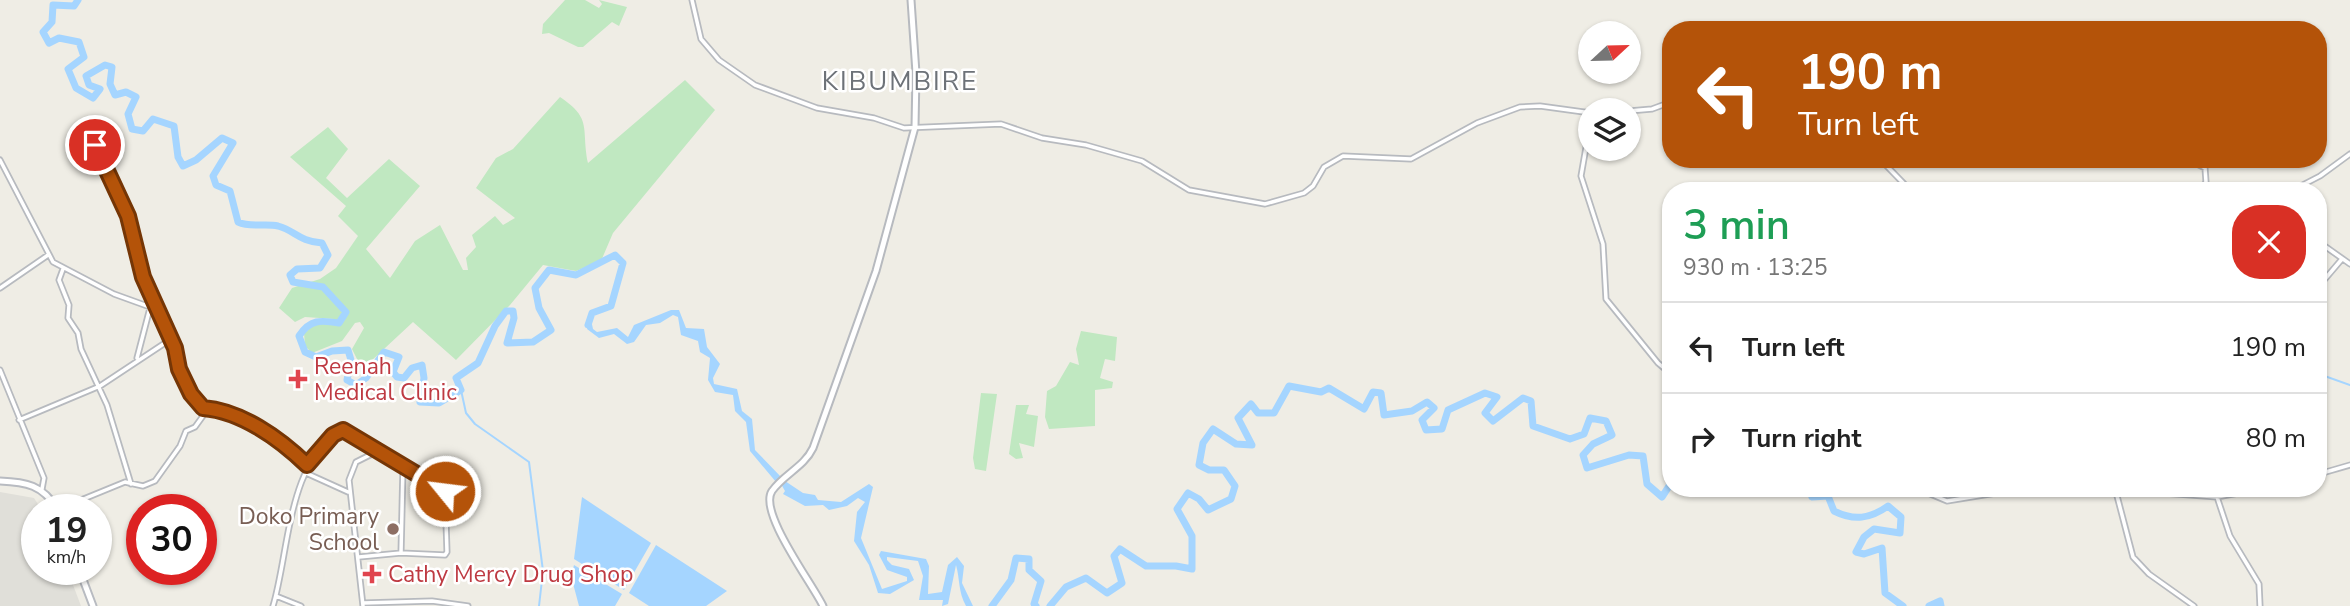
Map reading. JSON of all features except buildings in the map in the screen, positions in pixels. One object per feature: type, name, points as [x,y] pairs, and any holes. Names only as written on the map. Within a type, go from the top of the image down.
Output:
[{"type":"street","points":[[692,0],[696,27],[709,50],[755,85],[817,108],[874,118],[904,128],[1000,124],[1042,138],[1086,145],[1142,161],[1189,190],[1265,204],[1304,193],[1324,167],[1343,156],[1412,159],[1477,123],[1520,107],[1540,106],[1578,111]]},
{"type":"street","points":[[823,606],[772,518],[768,501],[779,483],[811,453],[825,422],[876,271],[915,127],[916,73],[911,0]]},
{"type":"street","points":[[1641,110],[1662,105]]},
{"type":"street","points":[[95,145],[128,216],[138,263],[151,304],[171,339],[187,388],[196,402],[208,409],[222,409],[257,427],[291,449],[307,465]]},
{"type":"street","points":[[2308,182],[2350,154]]},
{"type":"street","points":[[0,160],[48,255],[63,269],[78,273],[114,294],[151,304]]},
{"type":"street","points":[[1584,161],[1581,176],[1603,244],[1606,299],[1662,366]]},
{"type":"street","points":[[1889,168],[1902,182]]},
{"type":"street","points":[[2327,248],[2350,264]]},
{"type":"street","points":[[0,288],[48,255]]},
{"type":"street","points":[[2327,277],[2342,259]]},
{"type":"street","points":[[63,269],[59,280],[69,305],[68,318],[78,333],[81,349],[100,386],[131,484]]},
{"type":"street","points":[[136,360],[151,304]]},
{"type":"street","points":[[19,421],[100,386],[171,339]]},
{"type":"street","points":[[0,370],[44,478],[42,489]]},
{"type":"street","points":[[95,494],[125,482],[143,486],[155,481],[180,446],[187,430],[195,427],[208,409]]},
{"type":"street","points":[[274,606],[290,526],[307,465],[333,435],[343,430],[445,491],[445,555],[401,553],[359,557]]},
{"type":"street","points":[[376,452],[362,458],[353,467],[348,492],[359,557],[363,604],[432,601],[468,606]]},
{"type":"street","points":[[2327,472],[2350,465]]},
{"type":"street","points":[[401,553],[403,467]]},
{"type":"street","points":[[305,472],[348,492]]},
{"type":"street","points":[[0,481],[23,483],[42,489],[46,494]]},
{"type":"street","points":[[1937,497],[1947,501],[1971,497]]},
{"type":"street","points":[[2117,497],[2133,557],[2149,575],[2194,606]]},
{"type":"street","points":[[2217,497],[2230,536],[2259,584],[2260,606]]},
{"type":"street","points":[[85,585],[93,606]]},
{"type":"street","points":[[276,596],[301,606]]},
{"type":"shaded area","points":[[0,492],[21,496],[21,585],[73,585],[81,606],[0,606]]},
{"type":"green space","points":[[565,0],[585,0],[599,8],[602,4],[599,0],[627,7],[619,26],[612,22],[583,47],[578,47],[549,33],[542,34],[543,24]]},
{"type":"green space","points":[[685,80],[715,110],[613,233],[601,261],[576,271],[543,265],[510,305],[456,360],[413,322],[370,362],[358,361],[352,349],[364,328],[360,322],[355,323],[342,341],[312,353],[305,346],[304,333],[318,322],[335,324],[334,319],[305,317],[295,322],[279,308],[292,288],[320,279],[336,268],[358,236],[338,216],[346,206],[290,157],[328,127],[348,149],[326,178],[347,198],[389,159],[420,186],[366,249],[390,278],[415,241],[440,225],[463,270],[468,270],[466,258],[476,247],[472,235],[495,216],[503,225],[515,218],[476,188],[496,158],[513,149],[560,97],[582,118],[588,163]]},
{"type":"green space","points":[[1081,331],[1117,337],[1115,361],[1105,359],[1100,378],[1113,382],[1112,388],[1095,390],[1095,426],[1049,429],[1045,417],[1047,391],[1056,386],[1070,362],[1079,365],[1076,349]]},
{"type":"green space","points":[[981,393],[997,394],[986,471],[975,469],[973,458]]},
{"type":"green space","points":[[1016,405],[1029,405],[1026,414],[1038,416],[1034,447],[1019,443],[1023,458],[1016,459],[1009,454]]},
{"type":"water","points":[[671,310],[679,310],[686,328],[704,329],[707,347],[720,364],[713,378],[714,384],[737,389],[742,411],[752,419],[755,450],[782,478],[776,482],[750,451],[746,422],[735,411],[733,395],[715,392],[708,380],[710,358],[700,352],[698,341],[681,335],[678,317],[673,315],[660,323],[646,325],[634,342],[627,344],[614,334],[599,338],[587,329],[590,315],[593,329],[597,332],[617,328],[628,337],[634,325]]},
{"type":"water","points":[[785,481],[803,493],[815,495],[818,500],[841,502],[869,484],[873,487],[861,538],[882,589],[907,581],[907,577],[887,570],[879,555],[881,551],[926,559],[929,566],[928,594],[942,592],[948,565],[957,557],[964,566],[962,583],[973,606],[966,606],[963,601],[956,565],[948,604],[942,606],[943,600],[919,600],[923,576],[918,561],[887,557],[892,565],[909,569],[914,580],[890,594],[878,593],[869,565],[854,541],[857,512],[865,502],[858,498],[847,506],[829,510],[823,505],[805,506],[783,494],[785,491],[781,484]]},
{"type":"water","points":[[582,497],[651,543],[624,590],[574,559]]},
{"type":"water","points":[[656,545],[727,591],[706,606],[649,606],[629,593]]},
{"type":"water","points":[[574,565],[622,594],[615,606],[579,606],[571,576]]},
{"type":"waterway","points":[[78,0],[74,6],[53,5],[52,22],[43,32],[49,43],[59,38],[79,42],[84,57],[68,69],[76,88],[93,98],[100,89],[89,85],[86,76],[105,65],[112,67],[110,84],[115,95],[126,92],[136,97],[128,114],[132,129],[143,131],[153,119],[174,126],[178,157],[183,166],[196,160],[222,138],[233,143],[213,176],[216,185],[230,191],[238,222],[278,226],[302,238],[322,243],[328,255],[320,268],[297,269],[290,275],[293,282],[323,287],[346,312],[339,323],[316,322],[307,326],[299,336],[305,352],[316,357],[332,351],[348,350],[351,360],[347,380],[356,385],[366,378],[384,352],[399,357],[393,372],[397,377],[404,378],[412,368],[422,365],[424,378],[420,402],[439,403],[461,390],[456,378],[478,363],[495,326],[506,311],[513,311],[514,318],[507,343],[533,342],[551,330],[539,308],[535,288],[549,270],[576,275],[615,255],[623,263],[611,306],[592,313],[588,325]]},
{"type":"waterway","points":[[2327,377],[2350,385]]},
{"type":"waterway","points":[[1050,606],[1066,587],[1086,578],[1107,593],[1122,583],[1114,556],[1120,549],[1146,566],[1192,569],[1192,536],[1177,509],[1188,493],[1199,499],[1208,510],[1231,499],[1235,486],[1224,470],[1209,470],[1199,465],[1203,443],[1213,429],[1236,444],[1252,445],[1238,418],[1251,404],[1258,413],[1274,413],[1289,386],[1321,392],[1329,388],[1364,409],[1373,392],[1381,393],[1384,415],[1412,411],[1427,402],[1434,408],[1422,420],[1426,430],[1442,429],[1448,410],[1485,393],[1497,397],[1485,413],[1493,421],[1523,398],[1531,401],[1533,426],[1570,439],[1584,434],[1590,418],[1606,421],[1612,435],[1593,444],[1583,455],[1587,468],[1629,455],[1643,456],[1647,484],[1662,497]]},
{"type":"waterway","points":[[461,390],[466,413],[475,424],[529,462],[543,571],[539,606]]},
{"type":"waterway","points":[[1828,497],[1834,511],[1848,516],[1875,514],[1888,506],[1901,517],[1900,533],[1874,529],[1864,537],[1856,552],[1864,554],[1882,548],[1885,593],[1903,606]]},
{"type":"waterway","points":[[992,606],[1011,580],[1016,558],[1029,559],[1029,570],[1041,581],[1034,604],[1036,606]]},
{"type":"waterway","points":[[1929,606],[1940,601],[1941,606]]},
{"type":"place","name":"Reenah Medical Clinic","points":[[298,379]]},
{"type":"place","name":"Doko Primary School","points":[[393,529]]},
{"type":"place","name":"Cathy Mercy Drug Shop","points":[[372,574]]},
{"type":"district","name":"KIBUMBIRE","points":[[900,81]]},
{"type":"route","points":[[95,145],[112,187],[128,216],[138,263],[152,302],[175,348],[179,369],[187,388],[196,402],[203,408],[222,409],[257,427],[286,445],[307,465],[333,435],[343,430],[445,491]]}]
